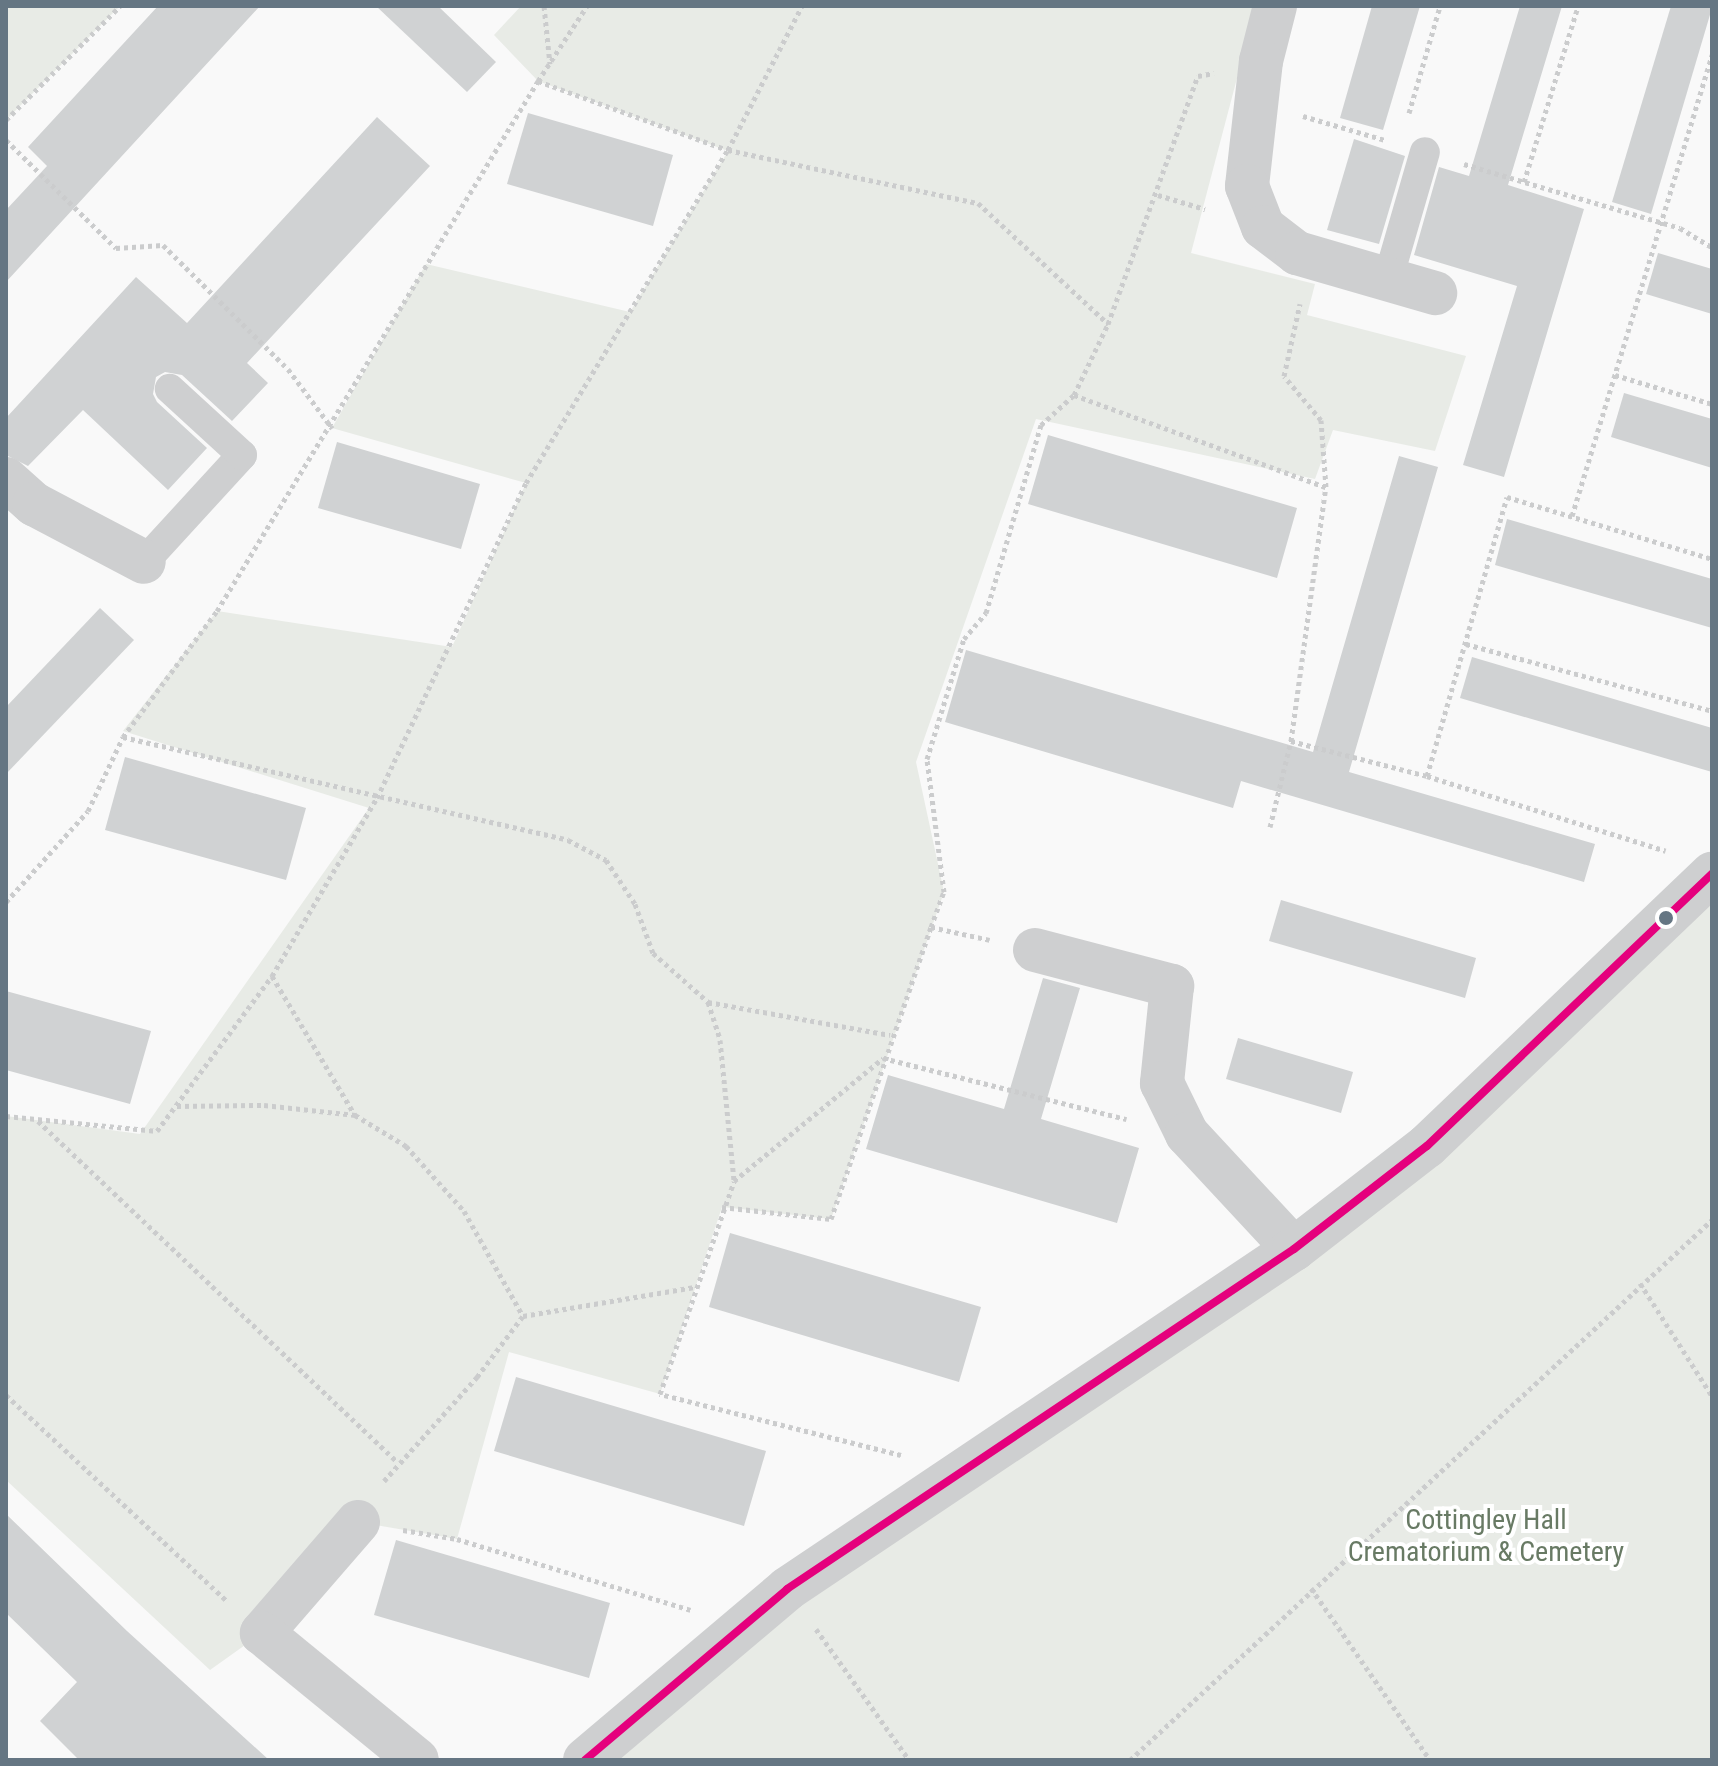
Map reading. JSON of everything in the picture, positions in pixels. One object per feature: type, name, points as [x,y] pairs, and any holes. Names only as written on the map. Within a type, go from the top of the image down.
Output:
[{"type":"street","points":[[1275,6],[1259,82],[1247,186],[1263,227],[1297,253],[1435,293]]},
{"type":"street","points":[[6,479],[34,504],[144,562]]},
{"type":"street","points":[[585,1760],[787,1589],[960,1470],[1294,1249],[1427,1146],[1706,880]]},
{"type":"street","points":[[1035,950],[1172,986],[1162,1083],[1187,1134],[1294,1249]]},
{"type":"street","points":[[358,1522],[262,1633],[417,1760]]},
{"type":"lane","points":[[1388,279],[1413,149]]},
{"type":"lane","points":[[144,562],[242,455],[170,389]]},
{"type":"path","points":[[6,120],[120,6]]},
{"type":"path","points":[[544,6],[550,64]]},
{"type":"path","points":[[6,902],[88,811],[123,737],[217,611],[332,428],[538,81],[587,6]]},
{"type":"path","points":[[6,1116],[157,1131],[272,976],[377,798],[526,483],[728,150],[802,6]]},
{"type":"path","points":[[1413,149],[1440,6]]},
{"type":"path","points":[[1524,182],[1578,6]]},
{"type":"path","points":[[1572,516],[1712,55]]},
{"type":"path","points":[[722,1207],[831,1219],[890,1035],[944,892],[927,759],[964,639],[986,613],[1041,425],[1074,395],[1108,324],[1198,76],[1259,82],[1413,149],[1661,223],[1712,247]]},
{"type":"path","points":[[538,81],[728,150],[978,203],[1108,324]]},
{"type":"path","points":[[6,140],[116,248],[163,245],[288,369],[332,428]]},
{"type":"path","points":[[1270,827],[1291,741],[1326,487],[1321,420],[1284,376],[1312,257]]},
{"type":"path","points":[[1615,375],[1712,404]]},
{"type":"path","points":[[1074,395],[1326,487]]},
{"type":"path","points":[[1427,776],[1507,497],[1712,559]]},
{"type":"path","points":[[1466,644],[1712,711]]},
{"type":"path","points":[[123,737],[568,840],[606,860],[635,904],[653,953],[708,1002],[720,1040],[734,1181]]},
{"type":"path","points":[[1291,741],[1427,776],[1662,846],[1706,880]]},
{"type":"path","points":[[931,927],[1035,950]]},
{"type":"path","points":[[272,976],[355,1115]]},
{"type":"path","points":[[708,1002],[890,1035]]},
{"type":"path","points":[[883,1058],[1187,1134]]},
{"type":"path","points":[[883,1058],[734,1181],[722,1207],[660,1394],[960,1470]]},
{"type":"path","points":[[176,1106],[264,1105],[355,1115],[406,1146],[464,1211],[523,1316]]},
{"type":"path","points":[[37,1120],[396,1461]]},
{"type":"path","points":[[1130,1760],[1311,1588],[1712,1220]]},
{"type":"path","points":[[1640,1283],[1712,1396]]},
{"type":"path","points":[[695,1287],[523,1316],[477,1377],[396,1461],[358,1522],[457,1539],[743,1626]]},
{"type":"path","points":[[6,1395],[262,1633]]},
{"type":"path","points":[[1311,1588],[1430,1760]]},
{"type":"path","points":[[787,1589],[909,1760]]},
{"type":"green space","points":[[6,6],[120,6],[6,120]]},
{"type":"green space","points":[[521,6],[1256,6],[1191,253],[1315,284],[1307,315],[1466,356],[1435,451],[1333,430],[1315,479],[1036,419],[916,762],[944,892],[831,1219],[722,1207],[660,1394],[509,1352],[457,1539],[358,1522],[262,1633],[210,1670],[6,1480],[6,1116],[140,1134],[369,808],[123,731],[217,611],[452,647],[526,483],[332,428],[426,264],[630,312],[728,151],[538,81],[494,35]]},
{"type":"green space","name":"Cottingley Hall Crematorium & Cemetery","points":[[1712,874],[1712,1760],[585,1760],[1294,1249]]},
{"type":"building","points":[[158,6],[260,6],[6,282],[6,210],[47,166],[28,147]]},
{"type":"building","points":[[376,6],[438,6],[496,62],[467,92]]},
{"type":"building","points":[[1372,6],[1420,6],[1383,130],[1340,118]]},
{"type":"building","points":[[1520,6],[1562,6],[1508,185],[1584,209],[1504,477],[1463,465],[1517,286],[1414,255],[1439,167],[1469,176]]},
{"type":"building","points":[[1671,6],[1712,8],[1651,214],[1612,202]]},
{"type":"building","points":[[528,113],[673,155],[653,226],[507,184]]},
{"type":"building","points":[[377,117],[430,166],[247,363],[268,383],[232,421],[182,375],[165,372],[156,377],[153,394],[157,402],[207,448],[168,490],[83,410],[28,466],[6,455],[6,418],[136,277],[187,323]]},
{"type":"building","points":[[1354,139],[1405,156],[1379,244],[1327,230]]},
{"type":"building","points":[[1658,253],[1712,269],[1712,314],[1646,294]]},
{"type":"building","points":[[1624,393],[1712,419],[1712,468],[1611,437]]},
{"type":"building","points":[[1048,435],[1297,508],[1277,578],[1028,504]]},
{"type":"building","points":[[337,442],[480,484],[461,549],[318,508]]},
{"type":"building","points":[[1399,456],[1438,467],[1349,772],[1595,844],[1584,882],[1241,781],[1233,808],[945,722],[966,650],[1313,752]]},
{"type":"building","points":[[1507,519],[1712,579],[1712,628],[1495,565]]},
{"type":"building","points":[[100,608],[134,640],[6,774],[6,707]]},
{"type":"building","points":[[1472,657],[1712,728],[1712,772],[1460,698]]},
{"type":"building","points":[[125,757],[306,808],[286,880],[105,830]]},
{"type":"building","points":[[1281,900],[1476,958],[1465,998],[1269,941]]},
{"type":"building","points":[[1043,978],[1080,988],[1041,1119],[1139,1148],[1117,1223],[866,1149],[888,1075],[1004,1109]]},
{"type":"building","points":[[6,991],[151,1031],[130,1104],[6,1070]]},
{"type":"building","points":[[1238,1038],[1353,1072],[1341,1113],[1226,1079]]},
{"type":"building","points":[[730,1233],[981,1307],[959,1382],[709,1307]]},
{"type":"building","points":[[516,1377],[766,1451],[744,1526],[494,1451]]},
{"type":"building","points":[[6,1514],[127,1631],[269,1760],[79,1760],[40,1721],[77,1682],[6,1613]]},
{"type":"building","points":[[396,1540],[610,1603],[589,1678],[374,1615]]},
{"type":"transit line","points":[[585,1760],[787,1589],[1294,1249],[1427,1146],[1712,874]]}]
